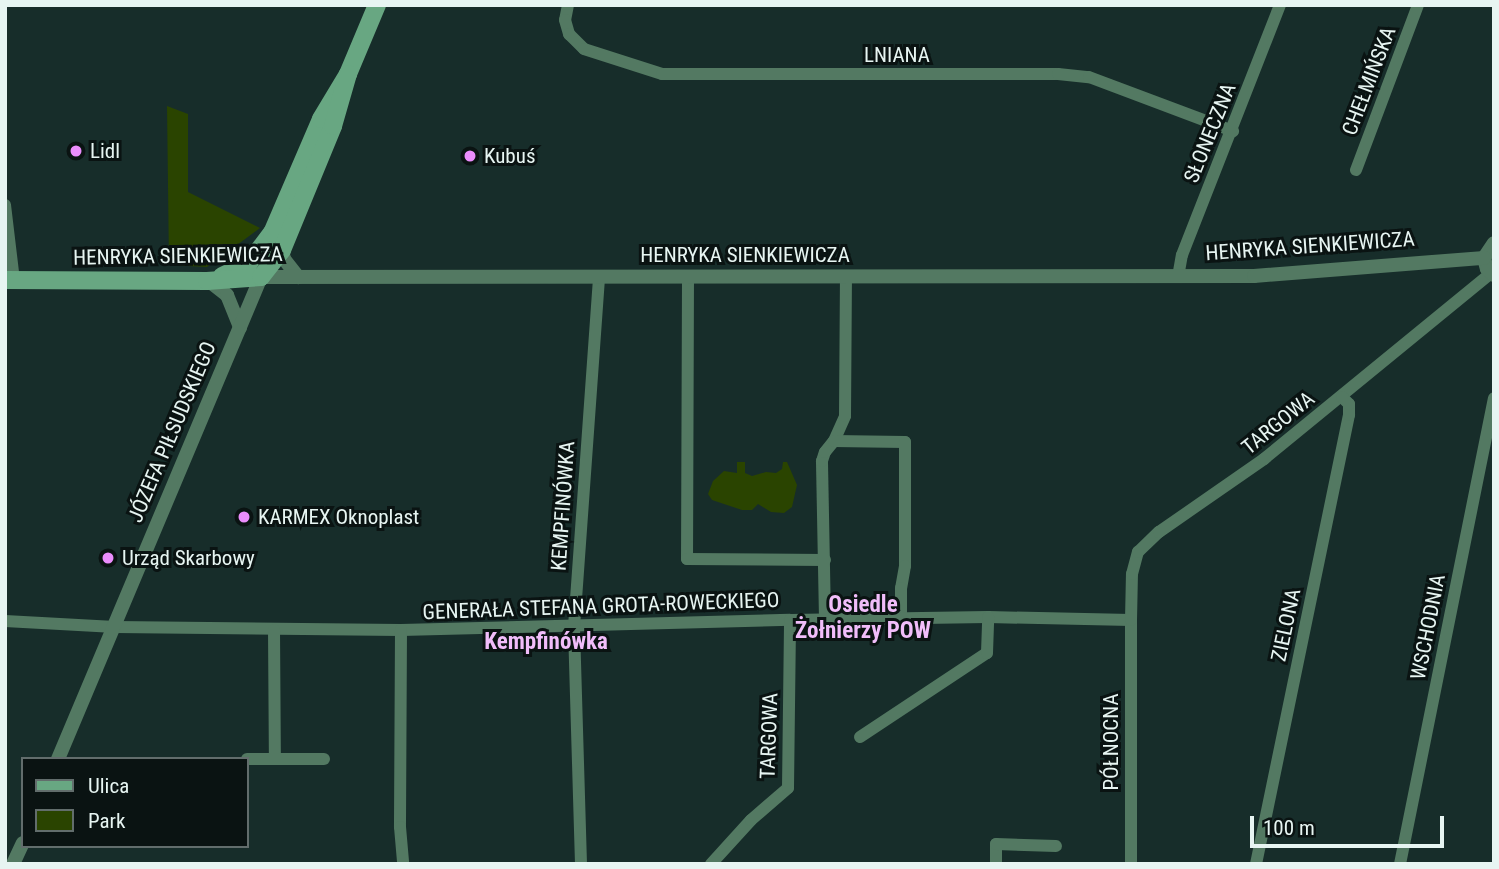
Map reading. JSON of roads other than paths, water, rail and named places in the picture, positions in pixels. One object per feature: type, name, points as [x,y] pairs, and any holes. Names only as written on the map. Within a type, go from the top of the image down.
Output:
[{"type":"main road","name":"JÓZEFA PIŁSUDSKIEGO","points":[[261,277],[282,250],[334,124],[348,75],[377,5]]},
{"type":"main road","name":"JÓZEFA PIŁSUDSKIEGO","points":[[272,233],[321,119],[348,75]]},
{"type":"main road","points":[[209,281],[249,263],[272,233]]},
{"type":"main road","name":"HENRYKA SIENKIEWICZA","points":[[9,280],[209,281],[261,277]]},
{"type":"street","name":"LNIANA","points":[[568,5],[566,26],[572,40],[583,49],[662,74],[1058,74],[1089,77],[1233,131]]},
{"type":"street","name":"SŁONECZNA","points":[[1178,277],[1187,243],[1280,5]]},
{"type":"street","name":"CHEŁMIŃSKA","points":[[1356,170],[1418,5]]},
{"type":"street","points":[[5,205],[9,280]]},
{"type":"street","name":"JÓZEFA PIŁSUDSKIEGO","points":[[59,757],[261,277],[272,233]]},
{"type":"street","points":[[1492,274],[1484,258],[1494,243]]},
{"type":"street","points":[[282,250],[284,259],[298,277]]},
{"type":"street","name":"HENRYKA SIENKIEWICZA","points":[[261,277],[1178,277],[1302,273],[1484,258]]},
{"type":"street","name":"TARGOWA","points":[[1130,620],[1133,562],[1146,543],[1245,474],[1492,274]]},
{"type":"street","name":"KEMPFINÓWKA","points":[[581,864],[574,627],[599,278]]},
{"type":"street","points":[[688,278],[687,559],[825,560]]},
{"type":"street","points":[[825,619],[822,461],[845,416],[846,278]]},
{"type":"street","points":[[209,281],[227,295],[240,328]]},
{"type":"street","name":"ZIELONA","points":[[1256,864],[1349,415],[1349,404],[1342,397]]},
{"type":"street","name":"WSCHODNIA","points":[[1400,864],[1494,398]]},
{"type":"street","points":[[834,441],[905,442],[905,566],[901,618]]},
{"type":"street","points":[[860,737],[987,653],[988,617]]},
{"type":"street","name":"GENERAŁA STEFANA GROTA-ROWECKIEGO","points":[[5,621],[274,630],[401,630],[825,619],[988,617],[1130,620]]},
{"type":"street","name":"TARGOWA","points":[[712,864],[751,820],[788,788],[790,620]]},
{"type":"street","name":"PÓŁNOCNA","points":[[1130,620],[1131,864]]},
{"type":"street","points":[[274,630],[275,759]]},
{"type":"street","points":[[401,630],[400,827],[403,864]]},
{"type":"street","points":[[248,759],[324,759]]},
{"type":"street","points":[[996,864],[996,844],[1056,846]]},
{"type":"street","points":[[13,864],[21,847]]},
{"type":"place","name":"Lidl","points":[[76,151]]},
{"type":"place","name":"Kubuś","points":[[470,156]]},
{"type":"place","name":"KARMEX Oknoplast","points":[[244,517]]},
{"type":"place","name":"Urząd Skarbowy","points":[[108,558]]},
{"type":"district","name":"Osiedle Żołnierzy POW","points":[[863,618]]},
{"type":"district","name":"Kempfinówka","points":[[546,642]]}]
